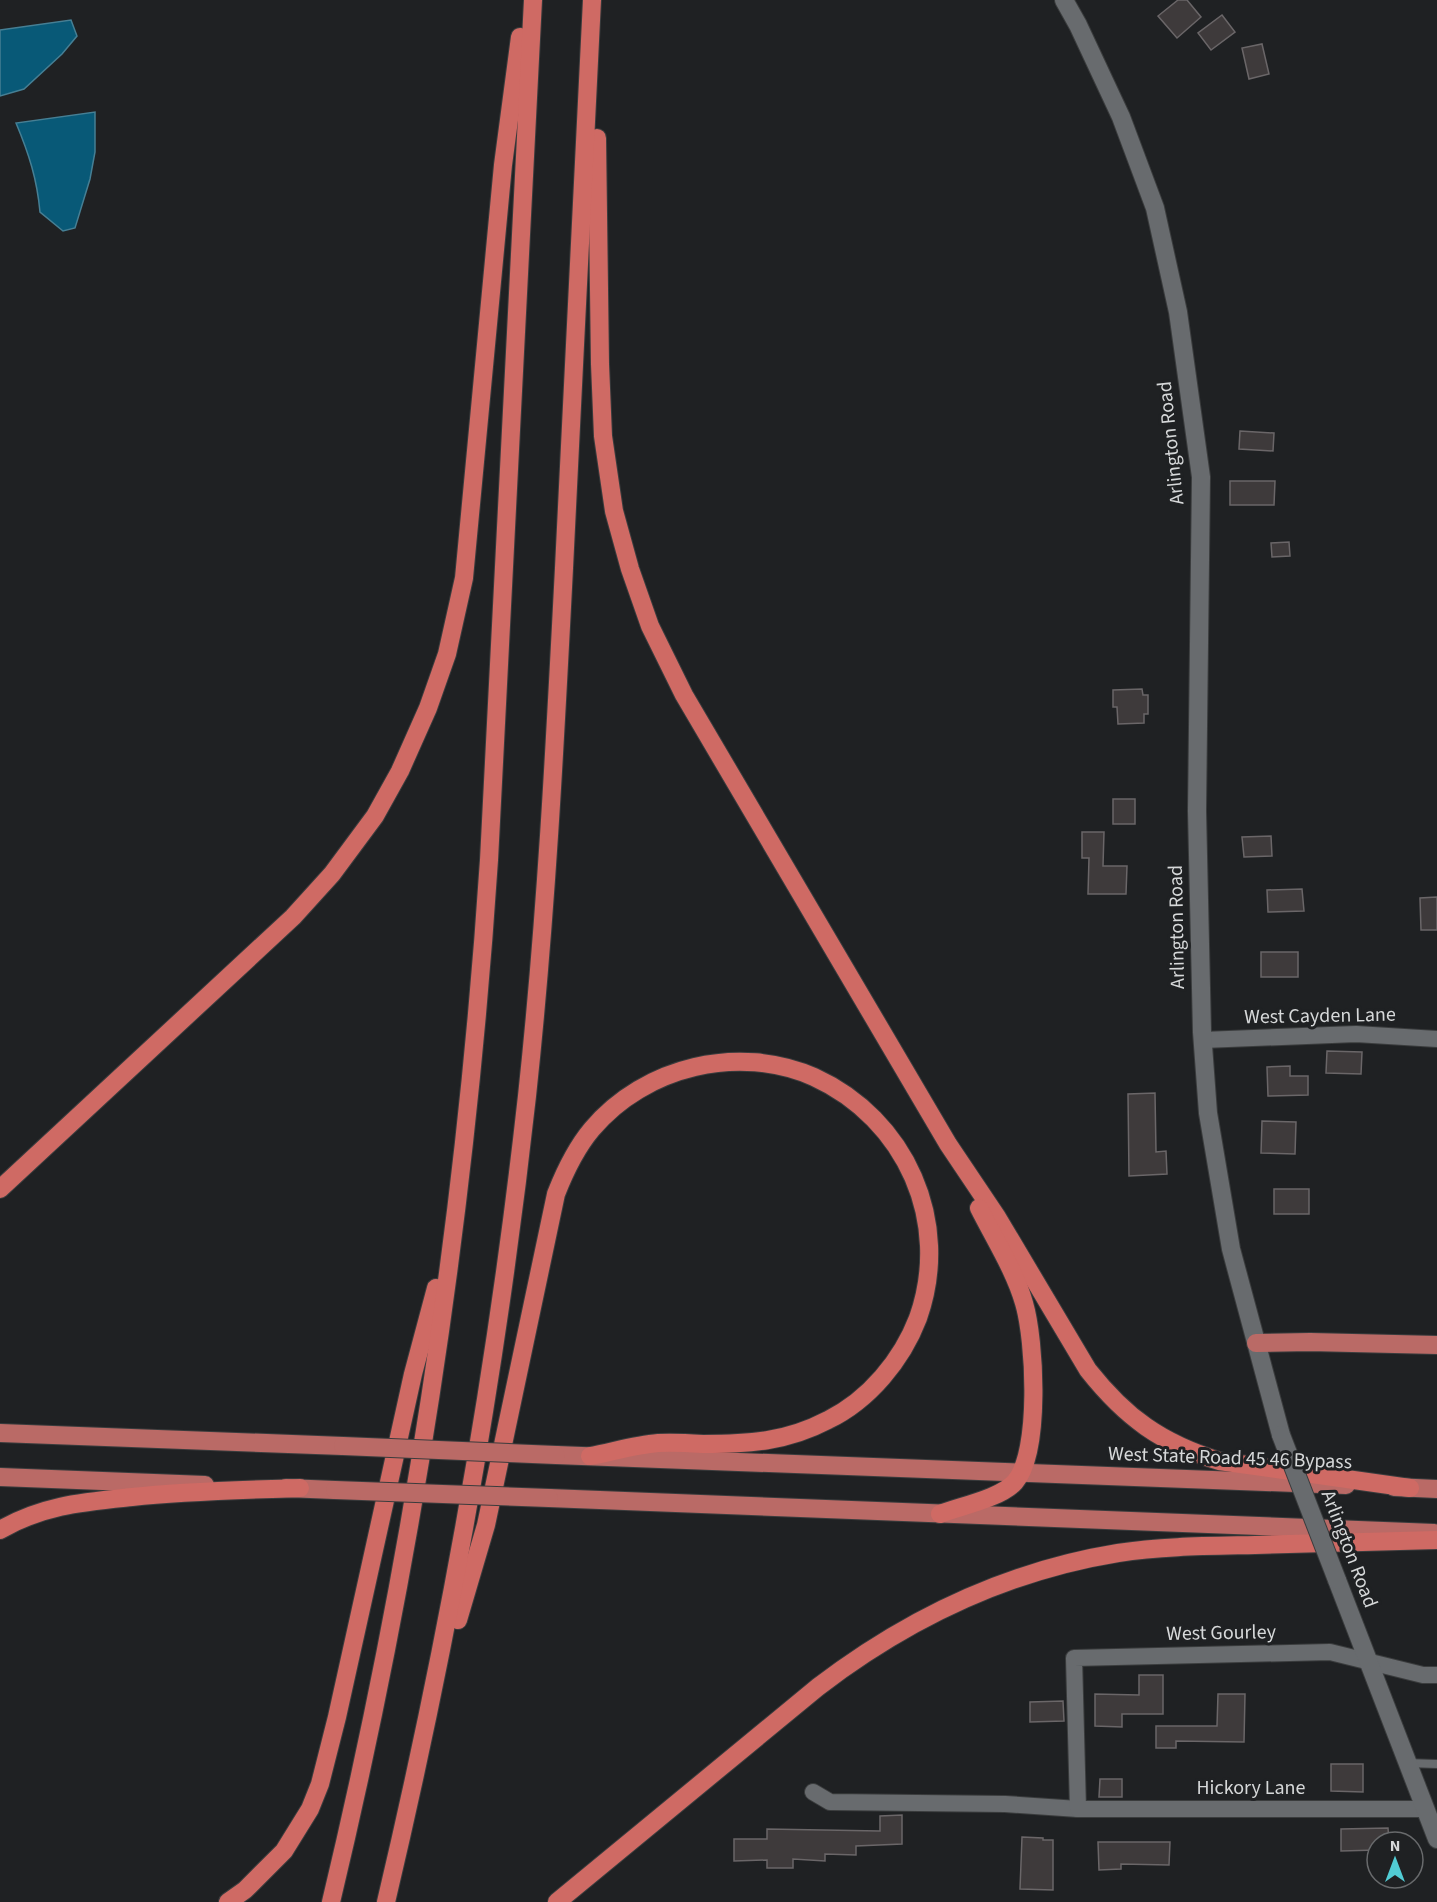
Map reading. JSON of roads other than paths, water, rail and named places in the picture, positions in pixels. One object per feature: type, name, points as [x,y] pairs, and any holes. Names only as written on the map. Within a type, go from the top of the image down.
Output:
[{"type":"highway","points":[[0,1189],[226,979],[332,874],[375,816],[405,760],[428,708],[447,654],[464,578],[503,165],[525,0]]},
{"type":"highway","points":[[331,1902],[365,1752],[409,1530],[456,1214],[483,955],[488,884],[533,0]]},
{"type":"highway","points":[[593,0],[603,436],[614,511],[630,569],[650,626],[684,695],[948,1144],[997,1217],[1088,1371],[1106,1393],[1136,1421],[1168,1442],[1219,1461],[1410,1488]]},
{"type":"highway","points":[[386,1902],[450,1607],[485,1416],[512,1225],[535,1018],[555,752],[593,0]]},
{"type":"highway","points":[[424,1734],[486,1525],[556,1194],[574,1153],[592,1128],[610,1110],[634,1093],[681,1070],[708,1064],[738,1061],[764,1063],[790,1069],[813,1077],[850,1098],[875,1122],[903,1156],[920,1193],[928,1230],[929,1266],[923,1304],[904,1347],[889,1369],[851,1407],[830,1420],[785,1438],[756,1443],[658,1443],[590,1456]]},
{"type":"highway","points":[[940,1514],[993,1496],[1008,1488],[1021,1473],[1028,1453],[1031,1430],[1033,1346],[1028,1316],[1016,1281],[948,1144]]},
{"type":"highway","points":[[228,1902],[245,1890],[284,1851],[310,1809],[320,1784],[337,1717],[412,1374],[456,1214]]},
{"type":"highway","points":[[1256,1343],[1437,1345]]},
{"type":"highway","name":"West State Road 45 46 Bypass","points":[[0,1433],[1437,1489]]},
{"type":"highway","points":[[0,1477],[1437,1533]]},
{"type":"highway","points":[[0,1530],[27,1516],[67,1504],[185,1491],[300,1488]]},
{"type":"highway","points":[[557,1902],[854,1659],[924,1617],[958,1601],[1039,1571],[1119,1553],[1206,1546],[1437,1540]]},
{"type":"street","name":"Arlington Road","points":[[1064,0],[1121,117],[1155,208],[1178,312],[1191,401],[1201,477],[1197,811],[1203,1040],[1208,1113],[1231,1249],[1281,1435],[1407,1763],[1428,1807],[1437,1839]]},
{"type":"street","name":"West Cayden Lane","points":[[1203,1040],[1356,1034],[1437,1039]]},
{"type":"street","name":"West Gourley","points":[[1078,1809],[1074,1658],[1330,1652],[1422,1675],[1437,1675]]},
{"type":"street","name":"Hickory Lane","points":[[813,1792],[830,1802],[1005,1804],[1078,1809],[1428,1807]]},
{"type":"lane","points":[[1407,1763],[1437,1764]]},
{"type":"water","points":[[71,20],[77,36],[62,54],[24,89],[0,96],[0,30]]},
{"type":"water","points":[[95,112],[95,152],[90,179],[75,228],[63,231],[40,212],[32,167],[16,123]]}]
